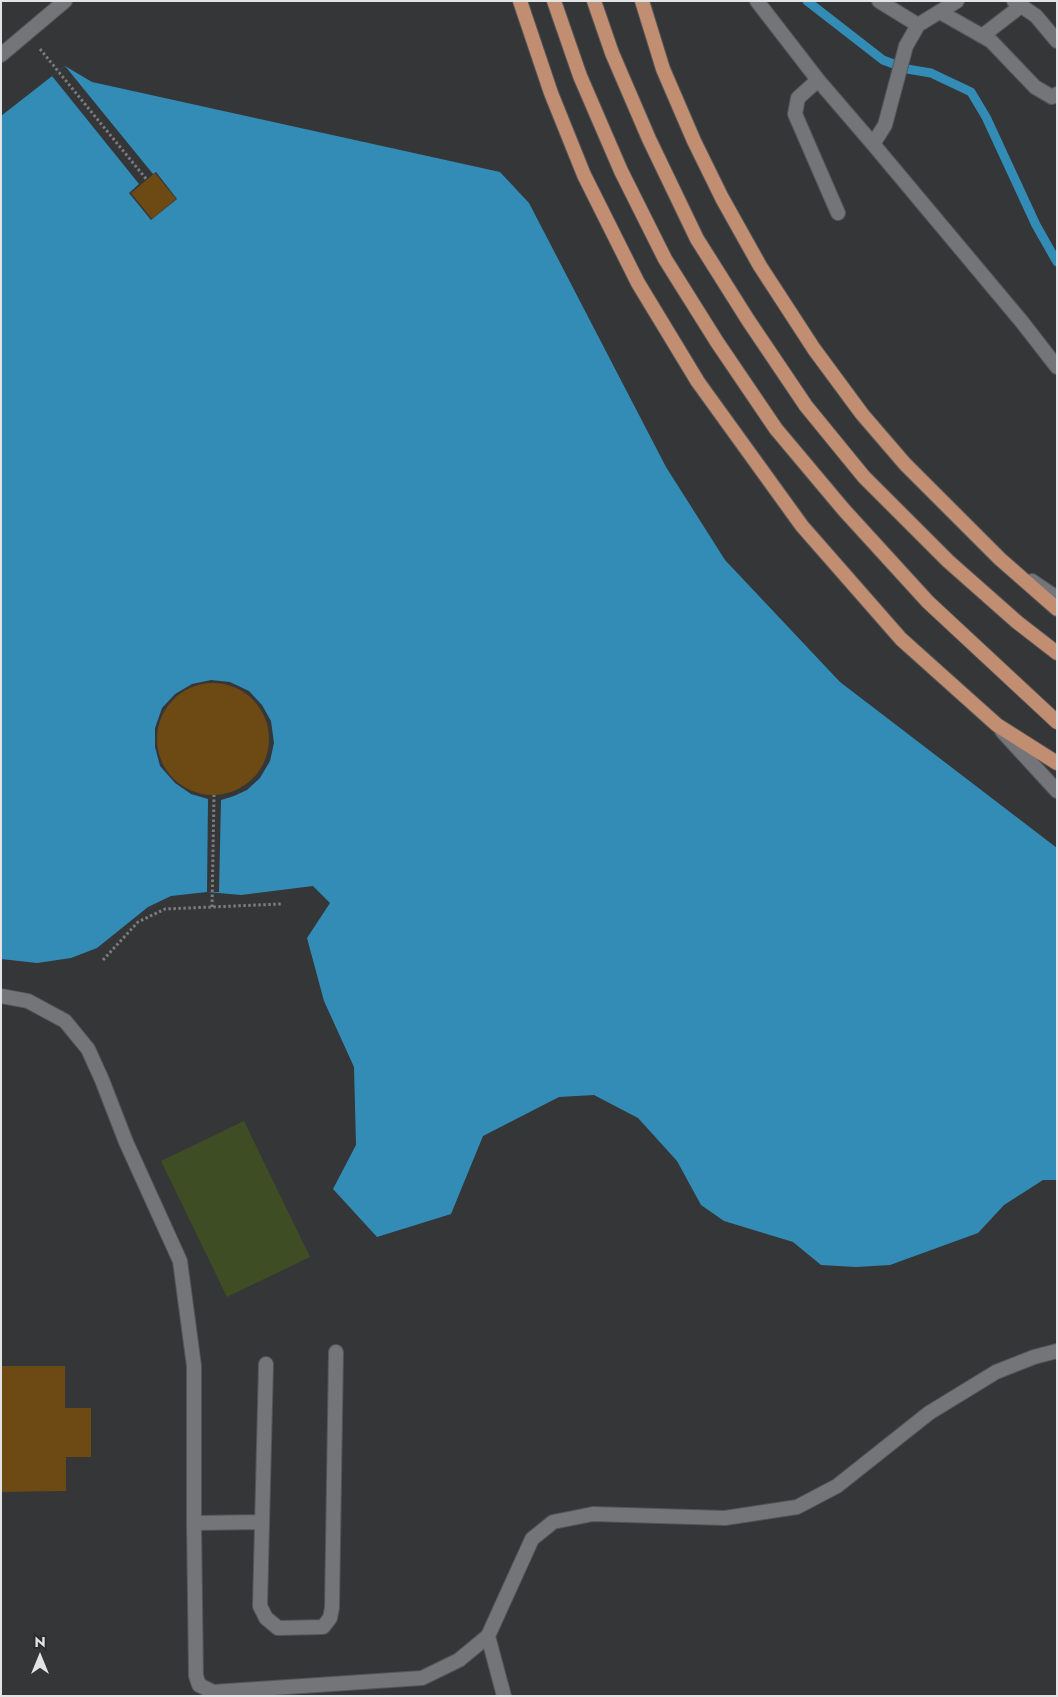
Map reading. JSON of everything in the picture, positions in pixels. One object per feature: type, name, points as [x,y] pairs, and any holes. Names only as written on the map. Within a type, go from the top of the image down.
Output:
[{"type":"highway","points":[[520,1],[551,93],[584,175],[638,283],[698,382],[808,533],[901,639],[997,725],[1057,763]]},
{"type":"highway","points":[[554,1],[580,76],[621,171],[665,259],[717,342],[776,429],[844,510],[928,602],[1057,722]]},
{"type":"highway","points":[[594,1],[612,53],[653,148],[698,239],[748,320],[806,406],[864,477],[948,561],[1017,622],[1057,654]]},
{"type":"highway","points":[[642,1],[662,69],[722,198],[760,266],[814,349],[862,414],[905,464],[1000,559],[1057,609]]},
{"type":"street","points":[[1,55],[65,1]]},
{"type":"street","points":[[878,1],[918,26]]},
{"type":"street","points":[[873,144],[885,125],[906,46],[918,26],[957,1]]},
{"type":"street","points":[[757,2],[818,80],[1022,322],[1057,367]]},
{"type":"street","points":[[982,36],[1018,4],[1036,16],[1057,40]]},
{"type":"street","points":[[940,12],[991,41],[1034,87],[1052,97],[1057,94]]},
{"type":"street","points":[[818,80],[798,98],[795,114],[838,213]]},
{"type":"street","points":[[1000,559],[1057,598]]},
{"type":"street","points":[[997,725],[1057,791]]},
{"type":"street","points":[[1,996],[28,1001],[65,1020],[88,1049],[126,1142],[180,1261],[194,1366],[196,1676],[199,1685],[213,1692],[422,1678],[460,1660],[488,1636],[532,1539],[553,1522],[593,1514],[725,1518],[797,1506],[837,1486],[929,1413],[996,1372],[1034,1357],[1057,1351]]},
{"type":"street","points":[[266,1364],[260,1606],[266,1618],[278,1628],[323,1627],[330,1618],[332,1608],[336,1352]]},
{"type":"street","points":[[194,1523],[262,1522]]},
{"type":"street","points":[[488,1636],[504,1696]]},
{"type":"path","points":[[27,34],[147,180]]},
{"type":"path","points":[[212,907],[214,795]]},
{"type":"path","points":[[103,960],[138,922],[165,909],[281,904]]},
{"type":"green space","points":[[244,1121],[310,1257],[227,1297],[161,1161]]},
{"type":"water","points":[[65,66],[92,82],[500,172],[529,203],[666,467],[725,560],[840,682],[1057,848],[1057,1180],[1043,1180],[1004,1205],[978,1233],[890,1265],[856,1267],[821,1265],[793,1242],[724,1221],[701,1205],[677,1161],[638,1118],[594,1095],[559,1097],[483,1136],[451,1214],[377,1237],[333,1189],[356,1145],[354,1067],[324,1001],[307,938],[330,903],[313,886],[241,895],[207,892],[171,896],[148,907],[97,948],[71,958],[37,963],[1,959],[1,116]]},
{"type":"pier","points":[[65,66],[153,174],[156,172],[177,199],[151,220],[129,193],[139,184],[52,76]]},
{"type":"pier","points":[[211,680],[230,682],[249,691],[262,705],[271,721],[274,743],[270,761],[260,778],[247,790],[221,800],[219,892],[207,892],[208,799],[191,794],[175,783],[160,766],[155,747],[155,728],[162,708],[175,694],[192,684]]},
{"type":"building","points":[[155,173],[176,199],[152,219],[131,193]]},
{"type":"building","points":[[213,683],[234,688],[252,700],[264,718],[269,739],[264,760],[252,778],[234,790],[213,795],[192,790],[174,778],[162,760],[157,739],[162,718],[174,700],[192,688]]},
{"type":"building","points":[[1,1366],[65,1366],[65,1408],[91,1408],[91,1457],[66,1457],[66,1491],[1,1492]]},
{"type":"waterway","points":[[807,1],[883,60],[907,69],[931,73],[971,92],[986,117],[1036,225],[1057,262]]}]
